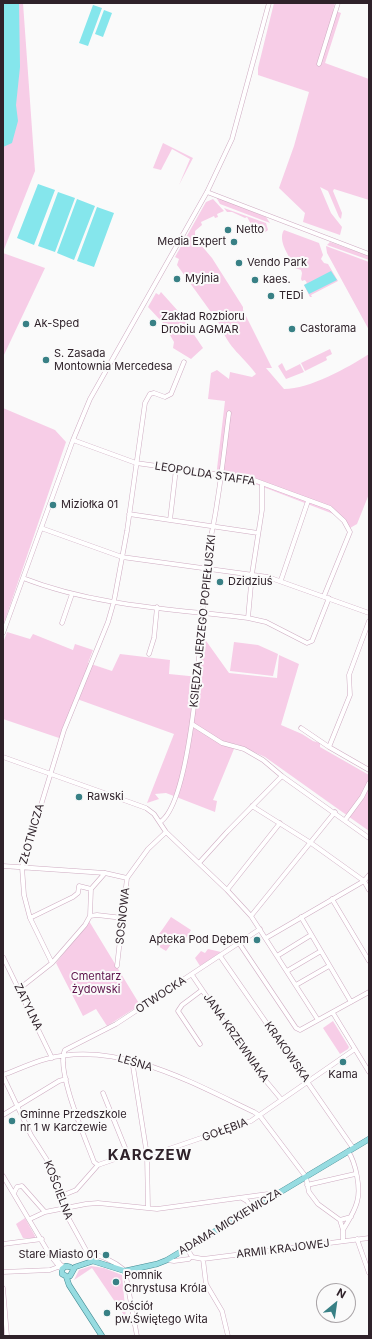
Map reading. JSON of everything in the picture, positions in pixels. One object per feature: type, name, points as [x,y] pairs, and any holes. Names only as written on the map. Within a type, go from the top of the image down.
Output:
[{"type":"main road","name":"ADAMA MICKIEWICZA","points":[[92,1261],[124,1270],[157,1264],[167,1260],[369,1139]]},
{"type":"main road","points":[[65,1268],[92,1261]]},
{"type":"main road","points":[[65,1268],[68,1276],[68,1283],[102,1336]]},
{"type":"main road","points":[[65,1268],[62,1274],[68,1276]]},
{"type":"street","points":[[3,633],[73,440],[90,399],[183,236],[207,192],[232,139],[269,3]]},
{"type":"street","points":[[319,64],[338,3]]},
{"type":"street","points":[[207,192],[369,254]]},
{"type":"street","name":"ZŁOTNICZA","points":[[52,963],[30,918],[24,895],[22,867],[64,730],[108,622],[114,601],[129,514],[142,416],[147,398],[150,394],[154,393],[169,397],[184,362]]},
{"type":"street","name":"KSIĘDZA JERZEGO POPIEŁUSZKI","points":[[160,822],[176,800],[189,747],[204,613],[206,568],[229,413]]},
{"type":"street","name":"LEOPOLDA STAFFA","points":[[73,440],[136,464],[176,468],[251,479],[330,508],[344,521],[350,532],[324,596]]},
{"type":"street","points":[[170,520],[176,468]]},
{"type":"street","points":[[248,618],[252,574],[262,510],[262,483]]},
{"type":"street","points":[[281,580],[308,501]]},
{"type":"street","points":[[129,514],[258,533]]},
{"type":"street","points":[[41,528],[122,557],[252,574],[281,580],[369,614]]},
{"type":"street","points":[[23,578],[72,594],[157,607],[248,618],[266,622],[304,642],[309,643],[312,642],[329,598]]},
{"type":"street","points":[[62,623],[72,594]]},
{"type":"street","points":[[149,654],[154,638],[157,607]]},
{"type":"street","points":[[329,747],[350,695],[349,675],[369,621]]},
{"type":"street","points":[[192,724],[222,743],[244,749],[263,760],[282,776],[335,812],[369,838]]},
{"type":"street","points":[[301,728],[329,747],[369,770]]},
{"type":"street","points":[[3,757],[146,808],[154,814],[166,832],[227,890],[251,916],[318,1020]]},
{"type":"street","points":[[199,864],[252,806],[282,776]]},
{"type":"street","points":[[345,820],[362,797],[369,783]]},
{"type":"street","points":[[252,806],[311,843],[364,881],[369,890]]},
{"type":"street","points":[[251,916],[335,812]]},
{"type":"street","points":[[227,890],[280,823]]},
{"type":"street","name":"SOSNOWA","points":[[117,966],[127,878],[148,849],[166,832]]},
{"type":"street","points":[[3,866],[105,874],[127,878]]},
{"type":"street","points":[[19,989],[52,963],[90,916],[91,889],[105,874]]},
{"type":"street","points":[[266,938],[364,881],[369,875]]},
{"type":"street","points":[[30,918],[73,897],[78,893],[79,886],[91,889]]},
{"type":"street","points":[[332,899],[369,961]]},
{"type":"street","points":[[90,916],[97,915],[123,918]]},
{"type":"street","points":[[301,917],[351,1002]]},
{"type":"street","name":"OTWOCKA","points":[[62,1056],[67,1048],[116,1024],[260,929]]},
{"type":"street","points":[[277,956],[311,935]]},
{"type":"street","points":[[240,943],[296,1028],[300,1030],[368,994]]},
{"type":"street","points":[[287,971],[321,951]]},
{"type":"street","name":"KRAKOWSKA","points":[[220,956],[307,1081],[350,1150],[355,1174],[358,1201],[343,1230]]},
{"type":"street","name":"ZATYLNA","points":[[3,957],[52,1058]]},
{"type":"street","points":[[296,985],[329,966]]},
{"type":"street","name":"JANA KRZEWNIAKA","points":[[192,975],[256,1069],[281,1099]]},
{"type":"street","points":[[200,1044],[178,1011],[182,1005],[202,990]]},
{"type":"street","points":[[334,1013],[369,1072]]},
{"type":"street","points":[[281,1099],[354,1049]]},
{"type":"street","name":"LEŚNA","points":[[3,1075],[62,1056],[98,1055],[132,1060],[187,1082],[260,1116]]},
{"type":"street","points":[[61,1196],[76,1190],[98,1165],[94,1162],[73,1106],[62,1056]]},
{"type":"street","points":[[132,1060],[147,1155],[148,1208]]},
{"type":"street","name":"KOŚCIELNA","points":[[3,1075],[31,1135],[48,1160],[64,1207],[92,1261]]},
{"type":"street","points":[[3,1115],[58,1081],[66,1079]]},
{"type":"street","points":[[103,1092],[128,1155]]},
{"type":"street","name":"GOŁĘBIA","points":[[98,1165],[128,1155],[147,1155],[182,1146],[260,1116],[281,1099]]},
{"type":"street","points":[[260,1116],[306,1177],[307,1185],[318,1204],[340,1220],[343,1230],[343,1241]]},
{"type":"street","points":[[307,1185],[355,1174]]},
{"type":"street","points":[[3,1176],[4,1181],[14,1192],[50,1252],[65,1268]]},
{"type":"street","points":[[14,1192],[17,1187],[22,1186],[45,1212]]},
{"type":"street","points":[[30,1219],[45,1212],[64,1207],[98,1203],[157,1209],[268,1194],[274,1196]]},
{"type":"street","points":[[242,1197],[247,1201],[252,1209]]},
{"type":"street","points":[[340,1220],[350,1218]]},
{"type":"street","points":[[3,1244],[42,1238]]},
{"type":"street","name":"ARMII KRAJOWEJ","points":[[187,1248],[192,1257],[202,1259],[369,1238]]},
{"type":"street","points":[[357,1239],[369,1273]]},
{"type":"street","points":[[89,1255],[94,1255],[114,1262],[124,1270],[137,1336]]},
{"type":"street","points":[[202,1259],[206,1284],[222,1311],[228,1336]]},
{"type":"street","points":[[167,1260],[189,1260]]},
{"type":"street","points":[[3,1272],[65,1268]]},
{"type":"street","points":[[3,1288],[7,1336]]},
{"type":"green space","points":[[3,3],[23,3],[35,171],[3,252]]},
{"type":"green space","points":[[274,3],[335,3],[333,10],[341,13],[325,63],[369,79],[369,200],[334,189],[333,191],[342,213],[341,219],[328,191],[320,187],[331,213],[342,227],[340,235],[303,222],[305,213],[279,188],[294,146],[309,92],[258,75],[258,68]]},
{"type":"green space","points":[[163,143],[193,158],[179,185],[190,159],[172,149],[161,170],[153,168]]},
{"type":"green space","points":[[216,197],[266,217],[270,223],[220,204]]},
{"type":"green space","points":[[213,199],[224,211],[217,214],[218,217],[215,218],[214,216],[201,222],[202,225],[195,231],[195,238],[212,258],[243,307],[243,310],[272,368],[266,368],[284,389],[305,386],[317,382],[369,354],[369,494],[357,524],[350,528],[336,515],[258,485],[216,477],[225,401],[208,399],[211,373],[217,370],[229,379],[230,372],[252,377],[256,374],[227,340],[221,326],[177,265],[179,259],[175,257],[206,202]]},
{"type":"green space","points":[[224,208],[266,223],[268,230],[262,234],[254,233],[252,231],[254,229],[247,217],[245,218],[232,212],[227,212]]},
{"type":"green space","points":[[284,230],[319,243],[323,255],[321,259],[324,263],[328,264],[338,281],[311,295],[312,297],[310,297],[304,285],[307,283],[305,280],[302,281],[301,279],[301,270],[295,268],[283,244],[282,234]]},
{"type":"green space","points":[[330,242],[369,256],[369,260],[327,245]]},
{"type":"green space","points":[[326,246],[369,262],[369,330],[327,253]]},
{"type":"green space","points":[[3,253],[45,268],[3,357]]},
{"type":"green space","points":[[161,292],[178,311],[203,348],[191,359],[173,348],[174,342],[163,323],[148,307],[156,293],[159,295]]},
{"type":"green space","points":[[330,349],[332,354],[326,357],[327,360],[305,371],[301,363]]},
{"type":"green space","points":[[282,363],[286,371],[300,364],[304,372],[286,379],[278,366]]},
{"type":"green space","points":[[3,408],[55,430],[66,442],[3,626]]},
{"type":"green space","points":[[7,632],[30,639],[33,634],[73,650],[75,644],[93,650],[88,663],[112,671],[120,654],[170,660],[169,674],[199,677],[204,638],[229,673],[277,678],[279,655],[299,664],[281,725],[320,743],[320,747],[369,775],[369,831],[265,757],[236,744],[213,800],[217,801],[215,812],[166,793],[155,794],[159,799],[147,803],[174,734],[77,699],[62,739],[3,719],[3,643]]},
{"type":"green space","points":[[234,642],[258,645],[278,654],[273,676],[230,671]]},
{"type":"green space","points":[[171,917],[191,930],[183,944],[175,939],[166,951],[153,943]]},
{"type":"green space","name":"Cmentarz żydowski","points":[[89,921],[140,1005],[107,1026],[96,1009],[83,1016],[56,963]]},
{"type":"green space","points":[[208,949],[221,952],[200,966],[195,958],[201,951],[205,953]]},
{"type":"green space","points":[[333,1021],[349,1047],[340,1054],[323,1028]]},
{"type":"green space","points":[[25,1218],[35,1238],[23,1238],[16,1224]]},
{"type":"green space","points":[[91,1266],[104,1268],[122,1275],[126,1318],[92,1268],[74,1280],[79,1270]]},
{"type":"water","points":[[3,3],[19,3],[20,67],[16,105],[18,121],[12,143],[3,147]]},
{"type":"water","points":[[93,5],[102,8],[88,46],[79,43]]},
{"type":"water","points":[[104,10],[112,13],[103,37],[95,34]]},
{"type":"water","points":[[38,184],[55,190],[34,245],[17,238]]},
{"type":"water","points":[[58,192],[75,198],[55,252],[38,246]]},
{"type":"water","points":[[77,199],[95,206],[74,260],[57,253]]},
{"type":"water","points":[[97,207],[114,213],[94,267],[77,261]]},
{"type":"water","points":[[331,271],[337,280],[309,294],[304,285]]},
{"type":"place","name":"Netto","points":[[228,230]]},
{"type":"place","name":"Media Expert","points":[[234,242]]},
{"type":"place","name":"Vendo Park","points":[[239,263]]},
{"type":"place","name":"Myjnia","points":[[177,279]]},
{"type":"place","name":"kaes.","points":[[255,280]]},
{"type":"place","name":"TEDi","points":[[271,296]]},
{"type":"place","name":"Zakład Rozbioru Drobiu AGMAR","points":[[153,323]]},
{"type":"place","name":"Ak-Sped","points":[[26,324]]},
{"type":"place","name":"Castorama","points":[[292,329]]},
{"type":"place","name":"S. Zasada Montownia Mercedesa","points":[[46,360]]},
{"type":"place","name":"Miziołka 01","points":[[53,505]]},
{"type":"place","name":"Dzidziuś","points":[[220,582]]},
{"type":"place","name":"Rawski","points":[[79,797]]},
{"type":"place","name":"Apteka Pod Dębem","points":[[257,940]]},
{"type":"place","name":"Kama","points":[[343,1062]]},
{"type":"place","name":"Gminne Przedszkole nr 1 w Karczewie","points":[[12,1121]]},
{"type":"place","name":"Stare Miasto 01","points":[[106,1255]]},
{"type":"place","name":"Pomnik Chrystusa Króla","points":[[116,1282]]},
{"type":"place","name":"Kościół pw.Świętego Wita","points":[[107,1313]]},
{"type":"district","name":"KARCZEW","points":[[150,1155]]}]
